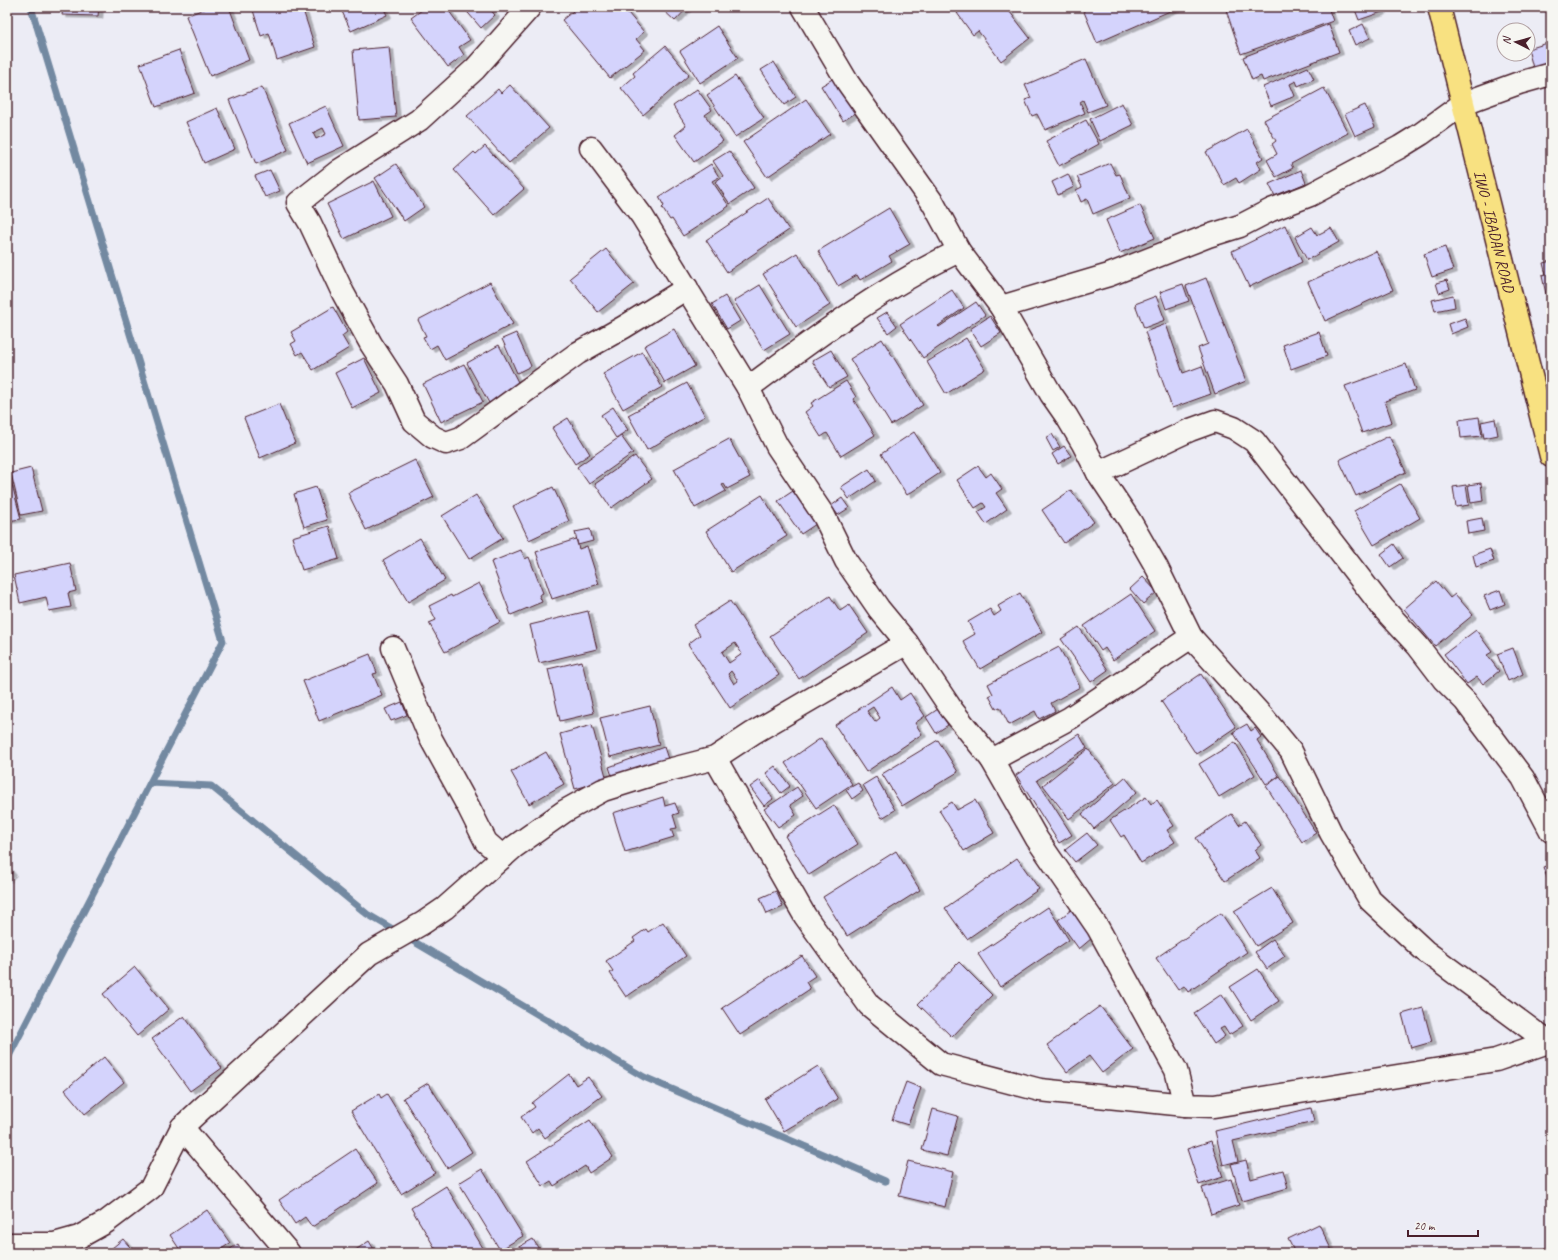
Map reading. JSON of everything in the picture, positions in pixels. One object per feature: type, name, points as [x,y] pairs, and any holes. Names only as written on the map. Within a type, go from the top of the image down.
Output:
[{"type":"main road","name":"IWO - IBADAN ROAD","points":[[1439,7],[1551,456]]},
{"type":"street","points":[[530,7],[475,69],[419,120],[340,170],[298,203],[343,293],[371,344],[397,384],[414,421],[433,437],[446,443],[461,438],[578,353],[624,327],[686,288]]},
{"type":"street","points":[[803,7],[848,83],[933,203],[960,251],[1001,307],[1051,394],[1071,424],[1098,473],[1130,521],[1157,568],[1191,637],[1263,717],[1291,751],[1331,833],[1370,900],[1425,951],[1549,1042]]},
{"type":"street","points":[[1001,307],[1109,275],[1208,236],[1240,226],[1271,210],[1310,195],[1400,148],[1464,103],[1519,83],[1551,74]]},
{"type":"street","points":[[591,148],[642,216],[748,388],[777,446],[824,516],[846,561],[880,609],[908,643],[952,710],[992,760],[1037,839],[1098,928],[1176,1070],[1185,1105]]},
{"type":"street","points":[[748,388],[816,337],[900,282],[960,251]]},
{"type":"street","points":[[1098,473],[1190,430],[1215,422],[1234,428],[1254,441],[1383,608],[1418,646],[1444,680],[1465,701],[1480,720],[1523,778],[1551,831]]},
{"type":"street","points":[[992,760],[1070,718],[1191,637]]},
{"type":"street","points":[[7,1244],[54,1244],[79,1237],[106,1222],[151,1188],[182,1127],[369,954],[423,923],[445,908],[514,847],[565,811],[603,790],[657,773],[715,758],[752,733],[908,643]]},
{"type":"street","points":[[393,648],[430,737],[486,842],[504,857]]},
{"type":"street","points":[[715,758],[804,916],[869,1005],[941,1064],[1040,1090],[1185,1105],[1214,1106],[1496,1060],[1549,1042]]},
{"type":"street","points":[[182,1127],[289,1253]]},
{"type":"building","points":[[63,7],[99,7],[98,16],[62,15]]},
{"type":"building","points":[[209,7],[229,7],[249,60],[210,76],[186,16]]},
{"type":"building","points":[[252,7],[302,7],[315,47],[277,60],[269,33],[261,36]]},
{"type":"building","points":[[340,7],[383,7],[387,15],[351,31]]},
{"type":"building","points":[[426,7],[446,7],[470,40],[459,47],[464,55],[448,67],[411,18]]},
{"type":"building","points":[[463,7],[488,7],[495,15],[481,28]]},
{"type":"building","points":[[578,7],[623,7],[644,32],[636,39],[645,50],[610,78],[562,20]]},
{"type":"building","points":[[660,7],[688,7],[675,21]]},
{"type":"building","points":[[966,7],[1006,7],[1030,38],[1001,61],[978,31],[973,35],[957,13]]},
{"type":"building","points":[[1082,7],[1179,7],[1097,43]]},
{"type":"building","points":[[1225,7],[1328,7],[1333,21],[1241,54]]},
{"type":"building","points":[[1354,7],[1380,7],[1382,12],[1359,20]]},
{"type":"building","points":[[1329,24],[1339,52],[1263,81],[1261,76],[1252,80],[1243,57]]},
{"type":"building","points":[[1363,24],[1370,38],[1355,45],[1349,31]]},
{"type":"building","points":[[717,26],[738,58],[700,83],[680,51]]},
{"type":"building","points":[[1551,42],[1551,62],[1533,68],[1531,62],[1536,62],[1536,47]]},
{"type":"building","points":[[665,46],[689,75],[643,115],[621,88],[635,76],[633,73]]},
{"type":"building","points":[[389,47],[396,117],[359,120],[353,50]]},
{"type":"building","points":[[179,50],[195,93],[156,107],[140,64]]},
{"type":"building","points":[[1086,59],[1106,105],[1088,112],[1083,100],[1080,102],[1085,113],[1045,130],[1037,114],[1032,116],[1025,100],[1031,98],[1025,85]]},
{"type":"building","points":[[774,62],[796,97],[784,105],[761,70]]},
{"type":"building","points":[[1308,67],[1314,79],[1298,86],[1296,81],[1290,84],[1295,96],[1271,106],[1263,87]]},
{"type":"building","points":[[735,76],[764,118],[735,137],[707,95]]},
{"type":"building","points":[[834,78],[857,112],[843,121],[821,86]]},
{"type":"building","points":[[510,85],[549,128],[509,163],[467,116],[498,89],[501,93]]},
{"type":"building","points":[[262,87],[288,150],[256,164],[229,100]]},
{"type":"building","points":[[1324,88],[1348,133],[1291,164],[1293,168],[1276,177],[1267,160],[1277,154],[1272,144],[1276,141],[1264,120]]},
{"type":"building","points":[[697,89],[712,110],[705,115],[723,141],[694,162],[675,135],[686,126],[673,106]]},
{"type":"building","points":[[806,99],[830,134],[767,177],[743,142]]},
{"type":"building","points":[[1122,103],[1133,125],[1100,141],[1090,119]]},
{"type":"building","points":[[1365,105],[1375,127],[1355,136],[1345,114]]},
{"type":"building","points":[[326,106],[344,146],[307,163],[289,123]],"holes":[[[323,128],[326,134],[316,139],[313,133]]]},
{"type":"building","points":[[217,108],[235,149],[204,163],[186,122]]},
{"type":"building","points":[[1086,120],[1099,144],[1059,166],[1046,141]]},
{"type":"building","points":[[1247,129],[1263,158],[1257,162],[1261,169],[1239,183],[1236,178],[1224,185],[1206,152]]},
{"type":"building","points":[[485,146],[524,189],[494,215],[454,170],[474,152],[476,154]]},
{"type":"building","points":[[729,151],[754,188],[730,204],[715,182],[723,176],[713,161]]},
{"type":"building","points":[[1110,163],[1116,175],[1120,174],[1130,198],[1093,214],[1087,199],[1081,202],[1076,190],[1082,187],[1077,177]]},
{"type":"building","points":[[396,164],[424,207],[404,221],[375,178]]},
{"type":"building","points":[[711,164],[719,177],[712,181],[729,206],[683,236],[672,219],[670,220],[662,208],[664,206],[659,197]]},
{"type":"building","points":[[270,170],[280,191],[265,197],[255,176]]},
{"type":"building","points":[[1301,170],[1306,183],[1275,196],[1269,184]]},
{"type":"building","points":[[1068,174],[1074,187],[1058,195],[1052,182]]},
{"type":"building","points":[[374,181],[391,216],[344,239],[327,204]]},
{"type":"building","points":[[768,198],[789,230],[727,272],[706,240]]},
{"type":"building","points":[[1140,205],[1155,238],[1120,253],[1106,220]]},
{"type":"building","points":[[889,208],[910,244],[889,256],[892,261],[860,280],[857,275],[838,286],[818,251]]},
{"type":"building","points":[[1285,225],[1302,262],[1249,287],[1232,251]]},
{"type":"building","points":[[1312,227],[1317,235],[1331,228],[1339,242],[1307,260],[1295,237]]},
{"type":"building","points":[[1445,247],[1453,270],[1432,277],[1424,254]]},
{"type":"building","points":[[606,249],[634,284],[598,312],[570,278]]},
{"type":"building","points":[[1376,251],[1393,290],[1325,321],[1308,282]]},
{"type":"building","points":[[797,253],[830,305],[796,327],[763,274]]},
{"type":"building","points":[[1551,261],[1551,293],[1546,294],[1542,276],[1546,275],[1543,263]]},
{"type":"building","points":[[1206,278],[1246,381],[1215,394],[1198,348],[1208,344],[1186,286]]},
{"type":"building","points":[[1447,280],[1450,289],[1439,293],[1436,283]]},
{"type":"building","points":[[490,282],[513,324],[445,360],[437,345],[430,349],[423,337],[426,336],[418,320]]},
{"type":"building","points":[[1183,284],[1189,301],[1166,309],[1160,292]]},
{"type":"building","points":[[760,285],[790,334],[764,350],[734,301]]},
{"type":"building","points":[[952,290],[964,308],[938,326],[939,327],[976,302],[985,315],[923,358],[900,324]]},
{"type":"building","points":[[1453,295],[1455,307],[1435,311],[1432,300]]},
{"type":"building","points":[[725,296],[740,321],[727,329],[712,304]]},
{"type":"building","points":[[1156,296],[1165,320],[1144,328],[1135,304]]},
{"type":"building","points":[[333,307],[347,332],[342,336],[349,348],[313,370],[302,352],[297,355],[291,344],[296,341],[291,332]]},
{"type":"building","points":[[887,312],[897,326],[888,333],[877,318]]},
{"type":"building","points":[[990,316],[1001,333],[981,346],[970,329]]},
{"type":"building","points":[[1465,318],[1468,327],[1451,334],[1448,324]]},
{"type":"building","points":[[1166,324],[1183,373],[1202,366],[1211,394],[1172,408],[1145,332]]},
{"type":"building","points":[[674,329],[695,366],[665,383],[644,346]]},
{"type":"building","points":[[1319,332],[1327,356],[1291,369],[1283,345]]},
{"type":"building","points":[[516,333],[531,366],[517,373],[502,339]]},
{"type":"building","points":[[966,338],[985,369],[946,394],[927,362]]},
{"type":"building","points":[[882,339],[923,405],[891,425],[850,359]]},
{"type":"building","points":[[499,345],[520,386],[489,403],[467,363]]},
{"type":"building","points":[[831,350],[847,377],[829,387],[812,361]]},
{"type":"building","points":[[642,352],[662,387],[623,409],[603,374]]},
{"type":"building","points":[[364,358],[381,393],[352,408],[335,373]]},
{"type":"building","points":[[464,364],[483,402],[441,422],[423,384]]},
{"type":"building","points":[[1406,364],[1415,390],[1385,401],[1392,422],[1362,433],[1345,386]]},
{"type":"building","points":[[846,381],[856,397],[853,399],[875,435],[841,456],[827,433],[821,437],[805,412],[813,406],[811,403]]},
{"type":"building","points":[[687,383],[705,416],[647,450],[628,415]]},
{"type":"building","points":[[279,404],[295,443],[260,458],[244,418]]},
{"type":"building","points":[[613,407],[628,430],[616,438],[601,415]]},
{"type":"building","points":[[1479,417],[1482,436],[1461,438],[1459,420]]},
{"type":"building","points":[[568,418],[590,454],[575,464],[552,428]]},
{"type":"building","points":[[1495,419],[1498,435],[1484,438],[1481,422]]},
{"type":"building","points":[[914,432],[940,473],[907,495],[881,454]]},
{"type":"building","points":[[1052,434],[1060,447],[1053,451],[1046,438]]},
{"type":"building","points":[[621,436],[633,453],[589,484],[577,467]]},
{"type":"building","points":[[1389,436],[1406,472],[1356,496],[1339,460]]},
{"type":"building","points":[[729,439],[750,477],[727,489],[724,484],[722,485],[726,491],[695,508],[674,469]]},
{"type":"building","points":[[1064,446],[1071,456],[1058,464],[1052,454]]},
{"type":"building","points":[[635,456],[652,479],[611,508],[595,484]]},
{"type":"building","points":[[415,460],[434,497],[366,530],[348,493]]},
{"type":"building","points":[[978,466],[986,477],[991,473],[1002,489],[996,493],[1007,509],[986,524],[978,512],[986,507],[983,503],[975,508],[957,480]]},
{"type":"building","points":[[31,468],[42,511],[21,515],[11,473]]},
{"type":"building","points":[[869,469],[876,481],[849,499],[841,487]]},
{"type":"building","points":[[7,473],[9,473],[21,519],[7,521]]},
{"type":"building","points":[[1481,483],[1483,501],[1471,503],[1468,485]]},
{"type":"building","points":[[1400,484],[1420,518],[1374,545],[1354,511]]},
{"type":"building","points":[[1466,485],[1469,505],[1456,507],[1453,487]]},
{"type":"building","points":[[316,487],[327,520],[304,527],[294,494]]},
{"type":"building","points":[[553,487],[569,521],[529,540],[513,506]]},
{"type":"building","points":[[1071,490],[1094,522],[1064,543],[1042,510]]},
{"type":"building","points":[[793,491],[816,524],[801,534],[778,501]]},
{"type":"building","points":[[476,495],[503,538],[469,559],[442,516]]},
{"type":"building","points":[[762,495],[787,536],[731,572],[706,531]]},
{"type":"building","points":[[842,498],[849,508],[838,515],[831,506]]},
{"type":"building","points":[[1482,518],[1484,531],[1468,534],[1466,521]]},
{"type":"building","points":[[329,526],[339,559],[302,570],[292,537]]},
{"type":"building","points":[[590,529],[593,541],[578,545],[575,532]]},
{"type":"building","points":[[420,538],[445,580],[408,602],[383,560]]},
{"type":"building","points":[[576,539],[579,549],[587,546],[599,584],[552,599],[536,552]]},
{"type":"building","points":[[1394,544],[1403,558],[1390,567],[1381,554]]},
{"type":"building","points":[[1490,549],[1494,561],[1476,567],[1473,555]]},
{"type":"building","points":[[521,550],[525,559],[529,557],[543,593],[539,595],[542,602],[511,615],[491,562]]},
{"type":"building","points":[[70,563],[76,591],[68,593],[71,607],[49,611],[46,597],[20,603],[14,575]]},
{"type":"building","points":[[1143,577],[1157,592],[1143,604],[1130,589]]},
{"type":"building","points":[[1436,581],[1450,598],[1455,594],[1473,615],[1435,646],[1404,609]]},
{"type":"building","points":[[479,583],[500,622],[445,652],[429,623],[436,620],[429,606],[451,595],[452,597]]},
{"type":"building","points":[[1500,590],[1505,604],[1490,610],[1484,596]]},
{"type":"building","points":[[1020,593],[1042,632],[980,669],[963,641],[975,634],[968,622],[990,609],[994,616],[1001,611],[998,606]]},
{"type":"building","points":[[1131,594],[1155,631],[1113,660],[1105,648],[1101,651],[1084,626]]},
{"type":"building","points":[[830,596],[840,611],[849,605],[868,633],[799,679],[770,636]]},
{"type":"building","points":[[730,601],[779,675],[730,708],[688,644],[700,635],[693,625]],"holes":[[[735,643],[742,654],[729,663],[722,652]],[[731,671],[738,681],[734,684],[728,674]]]},
{"type":"building","points":[[588,611],[597,649],[539,663],[530,625]]},
{"type":"building","points":[[1079,627],[1108,670],[1091,682],[1061,639]]},
{"type":"building","points":[[1476,630],[1492,652],[1487,655],[1499,671],[1483,684],[1477,677],[1467,684],[1444,654]]},
{"type":"building","points":[[1059,647],[1080,687],[1051,703],[1055,711],[1039,719],[1035,711],[1009,725],[1000,707],[996,709],[989,696],[993,694],[988,684]]},
{"type":"building","points":[[1513,648],[1523,674],[1508,681],[1497,654]]},
{"type":"building","points":[[370,654],[377,673],[373,674],[382,695],[319,721],[303,681]]},
{"type":"building","points":[[582,661],[594,713],[560,721],[548,669]]},
{"type":"building","points":[[1201,674],[1236,727],[1196,754],[1161,701]]},
{"type":"building","points":[[892,687],[900,700],[910,693],[925,716],[915,723],[922,734],[866,772],[835,725]],"holes":[[[873,707],[880,718],[875,722],[867,711]]]},
{"type":"building","points":[[402,702],[407,715],[391,721],[385,709]]},
{"type":"building","points":[[650,706],[659,745],[610,757],[600,718]]},
{"type":"building","points":[[938,709],[948,725],[936,733],[926,717]]},
{"type":"building","points":[[1247,724],[1251,731],[1255,728],[1261,737],[1257,740],[1279,776],[1266,784],[1233,732]]},
{"type":"building","points":[[592,725],[607,780],[575,789],[560,734]]},
{"type":"building","points":[[1079,734],[1087,748],[1037,780],[1072,835],[1059,843],[1016,775]]},
{"type":"building","points":[[821,738],[852,784],[816,808],[785,763]]},
{"type":"building","points":[[938,740],[958,772],[902,806],[882,774]]},
{"type":"building","points":[[1235,742],[1255,775],[1219,797],[1199,764]]},
{"type":"building","points":[[664,747],[669,762],[614,782],[609,767]]},
{"type":"building","points":[[1088,749],[1115,783],[1069,819],[1043,785]]},
{"type":"building","points":[[546,752],[564,784],[529,804],[511,772]]},
{"type":"building","points":[[775,766],[790,786],[781,793],[766,773]]},
{"type":"building","points":[[1280,776],[1316,833],[1302,842],[1266,786]]},
{"type":"building","points":[[876,777],[895,810],[882,818],[863,785]]},
{"type":"building","points":[[1125,777],[1137,792],[1094,829],[1082,814]]},
{"type":"building","points":[[760,780],[773,799],[764,806],[750,787]]},
{"type":"building","points":[[858,783],[863,791],[852,799],[846,790]]},
{"type":"building","points":[[797,787],[803,796],[790,805],[796,815],[778,827],[764,809]]},
{"type":"building","points":[[663,797],[665,806],[675,803],[679,813],[673,815],[677,828],[671,829],[674,837],[625,852],[613,813]]},
{"type":"building","points":[[1146,797],[1151,804],[1157,800],[1174,826],[1167,830],[1175,842],[1141,863],[1124,835],[1121,837],[1110,820]]},
{"type":"building","points":[[975,800],[994,833],[964,851],[939,810],[952,802],[957,810]]},
{"type":"building","points":[[834,805],[858,844],[809,875],[785,836]]},
{"type":"building","points":[[1232,814],[1239,825],[1245,821],[1261,845],[1255,850],[1260,858],[1225,881],[1196,838]]},
{"type":"building","points":[[1087,833],[1097,845],[1075,862],[1065,850]]},
{"type":"building","points":[[896,851],[920,890],[847,936],[823,897]]},
{"type":"building","points":[[1017,858],[1039,889],[967,939],[945,908]]},
{"type":"building","points":[[1551,864],[1551,888],[1543,867]]},
{"type":"building","points":[[7,867],[12,873],[7,878]]},
{"type":"building","points":[[1272,888],[1293,923],[1256,946],[1234,911]]},
{"type":"building","points":[[776,891],[783,907],[767,914],[760,898]]},
{"type":"building","points":[[1048,907],[1069,940],[1000,987],[978,954]]},
{"type":"building","points":[[1071,910],[1092,938],[1079,949],[1058,920]]},
{"type":"building","points":[[1221,913],[1247,952],[1188,992],[1184,986],[1178,990],[1156,958]]},
{"type":"building","points":[[663,922],[686,956],[626,997],[610,973],[613,971],[606,961],[635,941],[633,938],[646,929],[648,932]]},
{"type":"building","points":[[1273,939],[1285,956],[1267,969],[1255,952]]},
{"type":"building","points":[[802,956],[815,976],[806,982],[810,989],[740,1035],[722,1008]]},
{"type":"building","points":[[959,962],[992,995],[952,1037],[918,1004]]},
{"type":"building","points":[[135,967],[169,1009],[137,1036],[103,994]]},
{"type":"building","points":[[1258,969],[1279,1001],[1251,1020],[1230,987]]},
{"type":"building","points":[[1551,976],[1551,993],[1547,977]]},
{"type":"building","points":[[1222,994],[1243,1026],[1229,1035],[1224,1027],[1220,1029],[1225,1036],[1214,1044],[1194,1013]]},
{"type":"building","points":[[1100,1006],[1133,1049],[1102,1073],[1089,1056],[1067,1072],[1047,1045]]},
{"type":"building","points":[[1423,1008],[1432,1042],[1411,1048],[1402,1014]]},
{"type":"building","points":[[184,1016],[222,1068],[190,1091],[152,1039]]},
{"type":"building","points":[[104,1057],[124,1082],[85,1114],[65,1090]]},
{"type":"building","points":[[818,1066],[838,1099],[784,1131],[765,1099]]},
{"type":"building","points":[[569,1074],[576,1085],[588,1077],[602,1096],[545,1138],[538,1128],[532,1133],[521,1117],[535,1107],[532,1103]]},
{"type":"building","points":[[906,1082],[921,1088],[908,1125],[892,1120]]},
{"type":"building","points":[[428,1083],[472,1152],[447,1168],[403,1098]]},
{"type":"building","points":[[379,1094],[381,1098],[387,1094],[435,1173],[401,1194],[351,1111]]},
{"type":"building","points":[[1311,1108],[1314,1122],[1233,1141],[1238,1161],[1223,1165],[1215,1131]]},
{"type":"building","points":[[933,1109],[958,1116],[947,1156],[922,1150]]},
{"type":"building","points":[[590,1120],[613,1157],[589,1173],[585,1166],[554,1186],[551,1181],[543,1186],[527,1161]]},
{"type":"building","points":[[1211,1141],[1223,1177],[1199,1185],[1187,1149]]},
{"type":"building","points":[[355,1149],[378,1183],[312,1227],[305,1217],[295,1224],[279,1200]]},
{"type":"building","points":[[1246,1160],[1251,1179],[1283,1170],[1288,1188],[1242,1201],[1231,1164]]},
{"type":"building","points":[[908,1161],[953,1172],[945,1207],[899,1196]]},
{"type":"building","points":[[482,1169],[523,1236],[500,1250],[459,1183]]},
{"type":"building","points":[[1231,1179],[1239,1205],[1211,1214],[1202,1188]]},
{"type":"building","points":[[446,1186],[486,1253],[438,1253],[411,1208]]},
{"type":"building","points":[[207,1210],[230,1243],[216,1253],[182,1253],[170,1235]]},
{"type":"building","points":[[1319,1224],[1333,1253],[1295,1253],[1288,1239]]},
{"type":"building","points":[[123,1239],[135,1253],[106,1253]]},
{"type":"building","points":[[533,1239],[541,1253],[520,1253],[517,1248]]},
{"type":"building","points":[[369,1241],[376,1253],[351,1253]]},
{"type":"building","points":[[238,1244],[243,1253],[224,1253]]},
{"type":"waterway","points":[[7,1060],[223,641],[31,7]]},
{"type":"waterway","points":[[150,783],[211,786],[367,914],[644,1077],[885,1181]]}]
